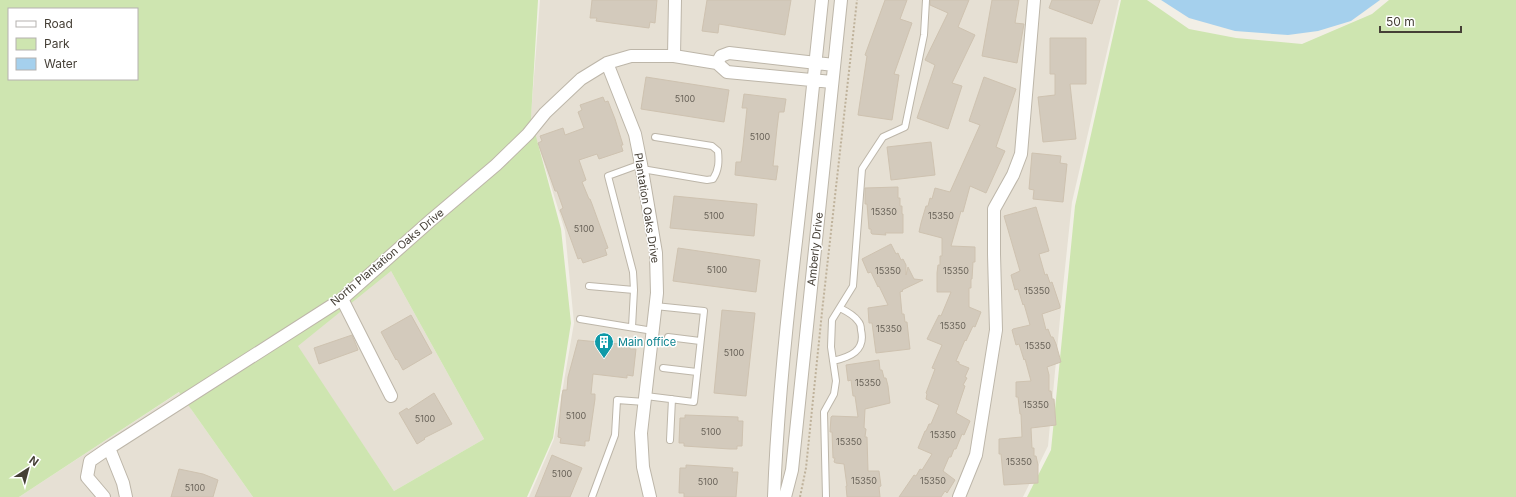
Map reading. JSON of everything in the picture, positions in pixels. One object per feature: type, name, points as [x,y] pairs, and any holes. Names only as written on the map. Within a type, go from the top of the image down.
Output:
[{"type":"street","points":[[674,0],[674,56]]},
{"type":"street","name":"Amberly Drive","points":[[774,497],[775,451],[785,338],[822,0]]},
{"type":"street","name":"Amberly Drive","points":[[785,497],[792,470],[841,0]]},
{"type":"street","points":[[959,497],[976,456],[996,330],[994,209],[1013,175],[1021,154],[1034,0]]},
{"type":"street","points":[[717,63],[721,56],[729,53],[834,65]]},
{"type":"street","points":[[607,63],[631,56],[674,56],[717,63],[727,72],[814,82],[832,82]]},
{"type":"street","name":"Plantation Oaks Drive","points":[[607,63],[635,134],[656,253],[657,293],[641,440],[643,467],[650,497]]},
{"type":"street","name":"North Plantation Oaks Drive","points":[[104,497],[87,477],[90,461],[342,299],[496,165],[528,134],[544,113],[581,79],[607,63]]},
{"type":"street","points":[[342,299],[391,396]]},
{"type":"street","points":[[109,448],[124,482],[126,497]]},
{"type":"lane","points":[[826,497],[824,412],[834,394],[836,381],[831,346],[832,320],[853,286],[862,169],[883,137],[905,127],[924,35],[926,0]]},
{"type":"lane","points":[[632,327],[634,290],[633,272],[608,176],[642,167],[707,180],[713,178],[717,173],[719,164],[718,151],[712,146],[655,137]]},
{"type":"lane","points":[[589,286],[634,290]]},
{"type":"lane","points":[[592,497],[615,435],[617,400],[672,399],[694,402],[704,310],[655,306]]},
{"type":"lane","points":[[833,361],[846,358],[856,352],[860,346],[862,335],[860,322],[851,314],[840,308]]},
{"type":"lane","points":[[580,319],[653,331]]},
{"type":"lane","points":[[668,337],[700,341]]},
{"type":"lane","points":[[663,368],[697,372]]},
{"type":"lane","points":[[670,440],[672,399]]},
{"type":"path","points":[[800,497],[806,468],[856,0]]},
{"type":"shaded area","points":[[540,0],[1119,0],[1072,202],[1048,446],[1023,497],[529,497],[554,439],[574,323],[565,231],[537,141],[391,271],[484,439],[394,491],[297,346],[191,409],[253,497],[19,497],[331,293],[531,115]]},
{"type":"green space","points":[[0,0],[538,0],[531,118],[561,229],[571,323],[553,438],[527,497],[253,497],[179,392],[19,497],[0,497]],"holes":[[[391,271],[484,439],[394,491],[298,346]]]},
{"type":"green space","points":[[1121,0],[1147,0],[1189,29],[1236,38],[1302,44],[1372,14],[1389,0],[1516,0],[1516,497],[1027,497],[1051,450],[1075,206]]},
{"type":"water","points":[[1161,0],[1380,0],[1351,21],[1318,31],[1288,35],[1235,31],[1189,18]]},
{"type":"building","points":[[592,0],[657,0],[655,23],[650,22],[649,28],[596,21],[597,18],[590,18]]},
{"type":"building","points":[[707,0],[791,0],[785,35],[719,24],[718,33],[702,31]]},
{"type":"building","points":[[885,0],[907,0],[900,19],[912,23],[894,74],[899,75],[892,120],[858,115],[867,56],[865,55]]},
{"type":"building","points":[[930,0],[969,0],[958,27],[975,35],[952,83],[962,86],[948,129],[917,118],[935,65],[925,60],[948,13],[930,5]]},
{"type":"building","points":[[992,0],[1019,0],[1015,23],[1024,24],[1017,63],[982,56]]},
{"type":"building","points":[[1052,0],[1100,0],[1092,24],[1049,8]]},
{"type":"building","points":[[1050,38],[1086,38],[1086,84],[1070,84],[1076,139],[1043,142],[1038,97],[1055,95],[1055,74],[1050,74]]},
{"type":"building","points":[[646,77],[729,90],[724,122],[641,109]]},
{"type":"building","points":[[984,77],[1016,89],[996,147],[1005,151],[986,193],[970,186],[951,246],[975,247],[975,262],[973,262],[971,288],[969,288],[969,307],[981,312],[975,327],[973,326],[966,341],[965,340],[956,361],[959,362],[959,364],[969,368],[965,377],[967,378],[963,385],[965,386],[956,413],[970,421],[964,435],[962,434],[956,449],[954,449],[951,457],[949,457],[943,471],[955,480],[947,493],[945,491],[941,497],[899,497],[914,475],[916,476],[920,469],[922,470],[932,454],[918,448],[939,405],[926,399],[926,393],[935,369],[932,368],[942,345],[927,339],[939,315],[941,316],[951,292],[937,292],[937,273],[938,265],[940,265],[940,256],[942,256],[942,238],[919,232],[926,206],[928,206],[930,198],[932,199],[935,188],[950,192],[980,125],[969,121]]},
{"type":"building","points":[[744,94],[786,99],[784,112],[779,112],[777,128],[773,166],[778,166],[776,180],[735,175],[736,162],[741,162],[743,146],[747,108],[742,108]]},
{"type":"building","points":[[603,97],[605,102],[608,101],[615,119],[623,145],[621,145],[623,151],[599,159],[597,154],[579,160],[586,180],[582,182],[592,204],[608,248],[605,249],[607,255],[583,263],[581,258],[578,259],[560,210],[563,208],[557,191],[555,191],[538,143],[542,141],[540,136],[563,128],[565,135],[584,128],[578,112],[582,110],[580,105]]},
{"type":"building","points":[[931,142],[935,175],[891,180],[887,147]]},
{"type":"building","points":[[1032,153],[1061,156],[1060,163],[1067,164],[1063,202],[1033,199],[1034,190],[1029,189]]},
{"type":"building","points":[[898,187],[898,198],[900,198],[900,206],[902,206],[903,214],[903,233],[885,233],[886,235],[872,234],[871,229],[869,229],[867,204],[865,204],[865,188]]},
{"type":"building","points":[[674,196],[757,204],[754,236],[670,228]]},
{"type":"building","points":[[1036,207],[1049,251],[1039,254],[1045,275],[1047,274],[1050,283],[1052,282],[1060,306],[1060,308],[1042,314],[1046,330],[1048,329],[1051,337],[1053,337],[1061,362],[1047,367],[1049,375],[1049,391],[1051,391],[1052,399],[1054,399],[1056,425],[1031,428],[1032,448],[1034,448],[1034,456],[1036,456],[1038,465],[1038,483],[1004,485],[1001,454],[999,454],[999,439],[1022,437],[1021,414],[1018,397],[1016,397],[1016,382],[1031,381],[1025,359],[1024,360],[1019,344],[1016,345],[1012,330],[1030,325],[1024,304],[1023,305],[1018,289],[1015,290],[1011,275],[1020,271],[1004,216]]},
{"type":"building","points":[[891,244],[896,254],[898,253],[901,260],[903,259],[906,265],[906,275],[908,267],[914,279],[923,280],[900,292],[902,314],[904,314],[905,322],[907,322],[910,349],[876,353],[872,323],[869,323],[868,308],[888,305],[871,272],[868,273],[862,259]]},
{"type":"building","points":[[678,248],[760,260],[756,292],[673,281]]},
{"type":"building","points":[[722,310],[755,313],[746,396],[714,393]]},
{"type":"building","points":[[411,315],[432,353],[403,370],[381,332]]},
{"type":"building","points":[[352,335],[358,350],[319,364],[314,348]]},
{"type":"building","points":[[578,340],[630,345],[630,349],[636,349],[633,376],[627,375],[627,378],[593,374],[591,394],[595,394],[595,399],[589,441],[585,441],[585,446],[560,443],[561,438],[558,437],[563,390],[567,390],[568,377]]},
{"type":"building","points":[[879,360],[880,370],[882,370],[884,378],[886,378],[890,403],[865,409],[864,428],[866,429],[865,437],[867,437],[868,471],[879,471],[881,486],[879,487],[880,497],[847,497],[844,464],[834,462],[835,458],[833,458],[832,432],[830,432],[831,417],[858,417],[855,396],[853,396],[851,380],[848,381],[846,365]]},
{"type":"building","points":[[434,393],[452,424],[424,438],[425,439],[417,444],[399,413],[407,408],[408,410]]},
{"type":"building","points":[[685,415],[738,417],[738,421],[743,421],[742,446],[737,446],[737,449],[730,449],[684,446],[684,443],[679,443],[680,418],[685,418]]},
{"type":"building","points":[[552,455],[582,468],[570,497],[535,497]]},
{"type":"building","points":[[686,465],[733,468],[732,472],[738,472],[736,497],[684,497],[684,493],[679,493],[680,468],[686,468]]},
{"type":"building","points":[[179,469],[203,474],[218,480],[213,497],[171,497]]},
{"type":"place","name":"Main office","points":[[604,359]]}]
